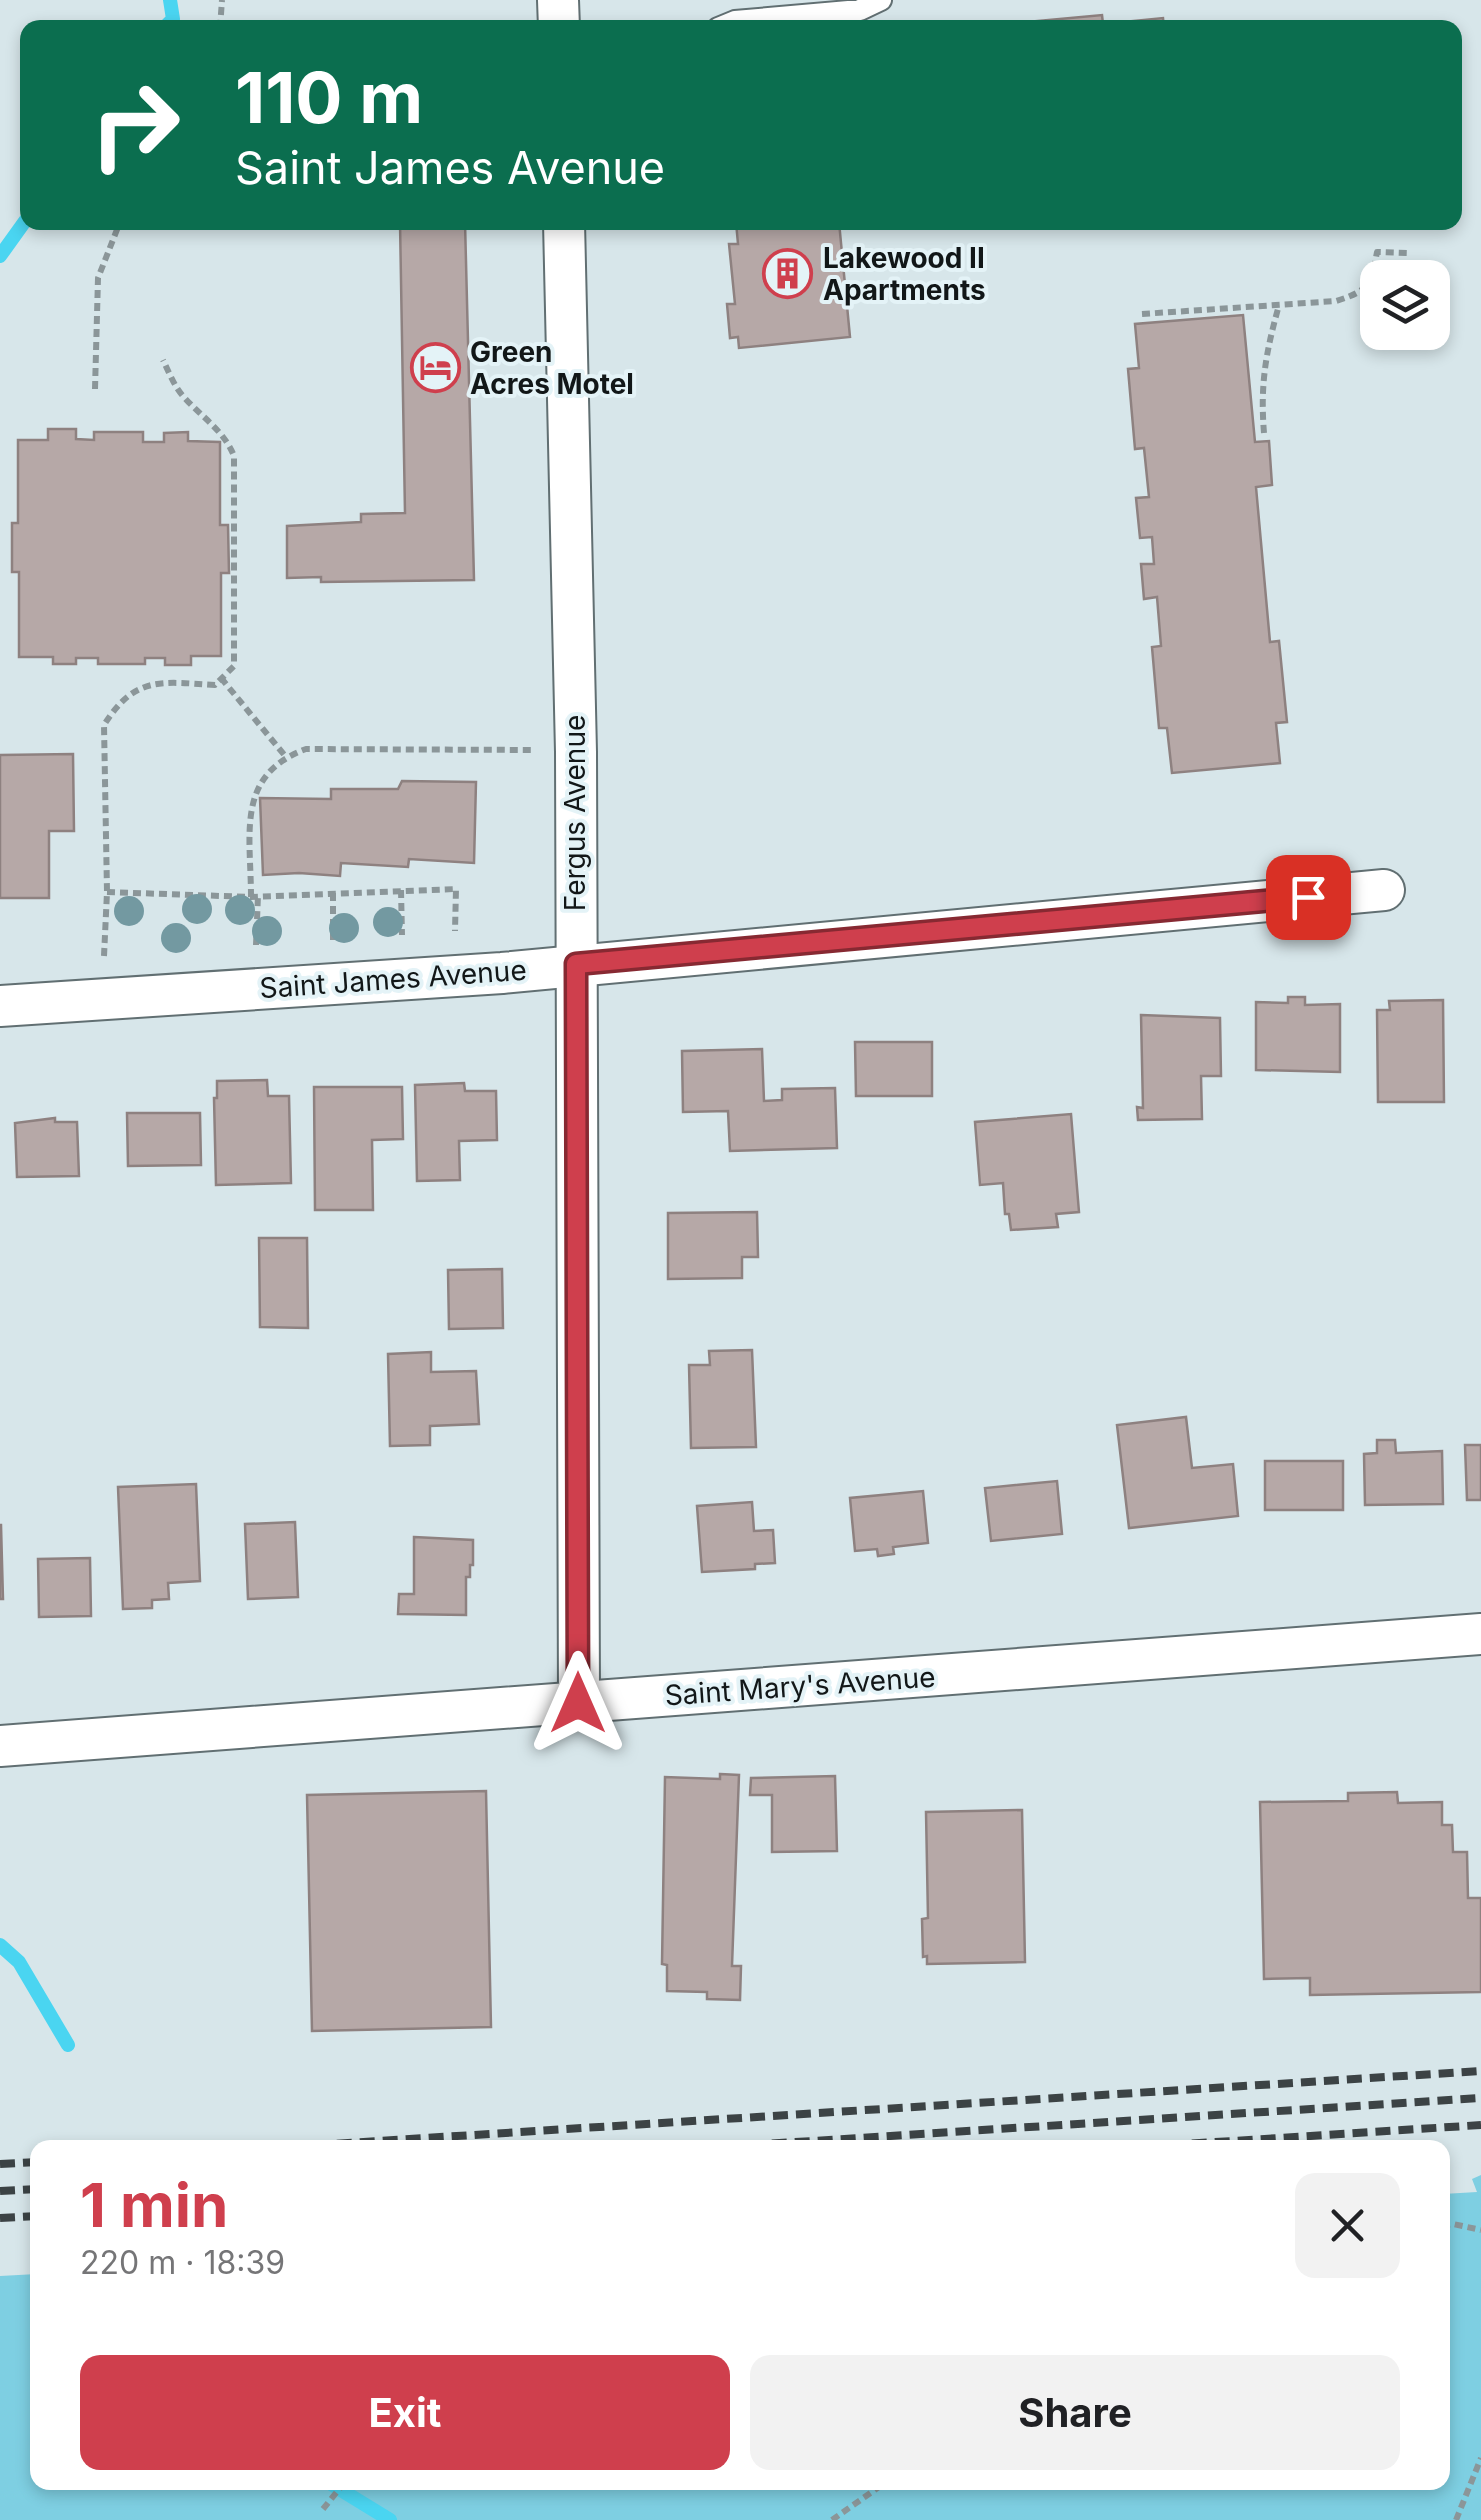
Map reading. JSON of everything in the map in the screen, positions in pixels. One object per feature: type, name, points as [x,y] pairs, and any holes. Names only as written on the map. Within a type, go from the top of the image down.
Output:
[{"type":"street","name":"Fergus Avenue","points":[[564,230],[576,752],[578,1703]]},
{"type":"street","name":"Saint James Avenue","points":[[0,1006],[502,973],[1384,890]]},
{"type":"street","name":"Saint Mary's Avenue","points":[[0,1746],[1481,1634]]},
{"type":"lane","points":[[745,20],[860,10],[881,0]]},
{"type":"path","points":[[95,389],[98,278],[117,230]]},
{"type":"path","points":[[1142,314],[1336,300],[1359,294],[1372,281],[1378,252],[1410,253]]},
{"type":"path","points":[[1264,433],[1260,392],[1279,305]]},
{"type":"path","points":[[104,956],[104,725],[125,698],[156,681],[215,685],[234,666],[234,456],[216,426],[178,391],[164,360]]},
{"type":"path","points":[[222,678],[286,756]]},
{"type":"path","points":[[256,945],[252,802],[263,778],[286,756],[306,749],[576,752]]},
{"type":"path","points":[[401,890],[402,935]]},
{"type":"path","points":[[107,892],[254,896],[456,890],[454,932]]},
{"type":"path","points":[[332,893],[333,940]]},
{"type":"path","points":[[1450,2225],[1481,2230]]},
{"type":"path","points":[[1456,2520],[1481,2458]]},
{"type":"path","points":[[323,2508],[338,2490]]},
{"type":"path","points":[[832,2520],[875,2490]]},
{"type":"shaded area","points":[[1481,2175],[1481,2520],[0,2520],[0,2276],[30,2274],[30,2490],[1450,2490],[1450,2194],[1477,2192],[1472,2179]]},
{"type":"building","points":[[1102,15],[1103,20],[1049,20]]},
{"type":"building","name":"Green Acres Motel","points":[[400,230],[465,230],[474,580],[321,582],[321,577],[287,578],[287,526],[361,522],[361,514],[405,513]]},
{"type":"building","name":"Lakewood II Apartments","points":[[737,230],[840,230],[850,337],[739,348],[738,337],[730,338],[727,304],[735,304],[729,244],[738,244]]},
{"type":"building","points":[[1243,315],[1255,442],[1269,441],[1272,485],[1256,487],[1270,642],[1279,641],[1287,722],[1276,723],[1280,763],[1172,773],[1167,728],[1159,728],[1152,647],[1161,646],[1157,597],[1144,599],[1141,564],[1154,564],[1152,537],[1140,538],[1136,498],[1149,497],[1144,448],[1135,449],[1128,369],[1139,368],[1135,324]]},
{"type":"building","points":[[48,429],[76,429],[76,439],[94,440],[94,432],[143,432],[143,442],[164,442],[164,433],[188,432],[188,441],[220,442],[220,525],[228,525],[229,573],[221,573],[221,656],[191,656],[191,665],[165,665],[165,658],[145,658],[145,664],[98,664],[98,658],[76,658],[76,664],[53,664],[53,657],[19,657],[19,572],[12,572],[12,523],[18,523],[18,440],[48,440]]},
{"type":"building","points":[[73,754],[74,831],[49,831],[49,898],[0,898],[0,755]]},
{"type":"building","points":[[402,781],[476,782],[474,863],[409,859],[408,867],[341,863],[340,876],[263,875],[260,798],[331,799],[331,789],[398,789]]},
{"type":"building","points":[[1288,997],[1305,997],[1305,1005],[1340,1004],[1340,1072],[1256,1070],[1256,1002],[1288,1003]]},
{"type":"building","points":[[1443,1000],[1444,1102],[1378,1102],[1377,1010],[1390,1010],[1389,1001]]},
{"type":"building","points":[[1141,1015],[1220,1018],[1221,1076],[1201,1076],[1202,1119],[1138,1120],[1137,1107],[1143,1108]]},
{"type":"building","points":[[855,1042],[932,1042],[932,1096],[856,1096]]},
{"type":"building","points":[[762,1049],[764,1101],[782,1100],[782,1089],[835,1088],[837,1148],[730,1151],[728,1111],[683,1112],[682,1051]]},
{"type":"building","points":[[267,1080],[268,1096],[289,1096],[291,1183],[216,1185],[217,1081]]},
{"type":"building","points":[[464,1083],[465,1091],[496,1091],[497,1140],[459,1141],[460,1180],[417,1181],[415,1085]]},
{"type":"building","points":[[314,1087],[402,1087],[403,1139],[372,1140],[373,1210],[315,1210]]},
{"type":"building","points":[[127,1113],[200,1113],[201,1165],[128,1166]]},
{"type":"building","points":[[1071,1114],[1079,1212],[1056,1214],[1058,1227],[1011,1230],[1009,1214],[1005,1214],[1003,1183],[980,1185],[975,1122]]},
{"type":"building","points":[[55,1118],[55,1122],[77,1122],[79,1176],[17,1177],[15,1123]]},
{"type":"building","points":[[757,1212],[758,1257],[742,1257],[742,1278],[668,1279],[668,1213]]},
{"type":"building","points":[[259,1238],[307,1238],[308,1328],[260,1327]]},
{"type":"building","points":[[502,1269],[503,1328],[449,1329],[448,1270]]},
{"type":"building","points":[[752,1350],[756,1447],[691,1448],[689,1365],[710,1365],[709,1351]]},
{"type":"building","points":[[431,1352],[431,1372],[476,1371],[479,1424],[430,1426],[430,1445],[390,1446],[388,1354]]},
{"type":"building","points":[[1186,1417],[1192,1468],[1233,1464],[1238,1516],[1129,1528],[1117,1425]]},
{"type":"building","points":[[1377,1440],[1395,1440],[1396,1453],[1442,1451],[1443,1504],[1365,1505],[1364,1454],[1377,1453]]},
{"type":"building","points":[[1465,1445],[1481,1445],[1481,1500],[1467,1500]]},
{"type":"building","points":[[1265,1461],[1343,1461],[1343,1510],[1265,1510]]},
{"type":"building","points":[[1057,1481],[1062,1534],[991,1541],[985,1488]]},
{"type":"building","points":[[196,1484],[200,1581],[168,1583],[169,1599],[152,1600],[152,1608],[123,1609],[118,1487]]},
{"type":"building","points":[[923,1491],[928,1543],[893,1547],[894,1554],[878,1556],[877,1549],[855,1551],[850,1498]]},
{"type":"building","points":[[752,1502],[754,1531],[773,1530],[775,1563],[755,1564],[755,1569],[702,1572],[697,1506]]},
{"type":"building","points":[[295,1522],[298,1597],[248,1599],[245,1524]]},
{"type":"building","points":[[1,1525],[3,1599],[0,1599]]},
{"type":"building","points":[[414,1537],[473,1540],[473,1565],[470,1577],[466,1577],[466,1615],[398,1614],[399,1594],[414,1594]]},
{"type":"building","points":[[90,1558],[91,1616],[39,1617],[38,1559]]},
{"type":"building","points":[[720,1774],[739,1775],[732,1966],[741,1966],[740,2000],[707,1999],[707,1992],[667,1991],[667,1965],[662,1964],[665,1777],[720,1779]]},
{"type":"building","points":[[835,1776],[837,1851],[772,1852],[772,1795],[750,1795],[751,1778]]},
{"type":"building","points":[[486,1791],[491,2027],[312,2031],[307,1795]]},
{"type":"building","points":[[1397,1792],[1398,1803],[1442,1802],[1442,1825],[1452,1825],[1453,1852],[1467,1852],[1468,1898],[1481,1898],[1481,1992],[1310,1995],[1310,1978],[1264,1979],[1260,1802],[1348,1801],[1348,1793]]},
{"type":"building","points":[[1022,1810],[1025,1962],[927,1964],[927,1956],[923,1957],[922,1919],[928,1918],[926,1812]]},
{"type":"waterway","points":[[170,0],[172,20]]},
{"type":"waterway","points":[[0,256],[20,228]]},
{"type":"waterway","points":[[0,1945],[19,1962],[68,2045]]},
{"type":"waterway","points":[[341,2490],[390,2520]]},
{"type":"railway","points":[[394,2140],[1481,2071]]},
{"type":"railway","points":[[827,2140],[1481,2098]]},
{"type":"railway","points":[[1248,2140],[1481,2125]]},
{"type":"railway","points":[[0,2164],[30,2162]]},
{"type":"railway","points":[[0,2191],[30,2189]]},
{"type":"railway","points":[[0,2218],[30,2216]]},
{"type":"place","name":"Lakewood II Apartments","points":[[788,274]]},
{"type":"place","name":"Green Acres Motel","points":[[435,368]]},
{"type":"route","points":[[578,1703],[576,964],[1308,897]]}]
